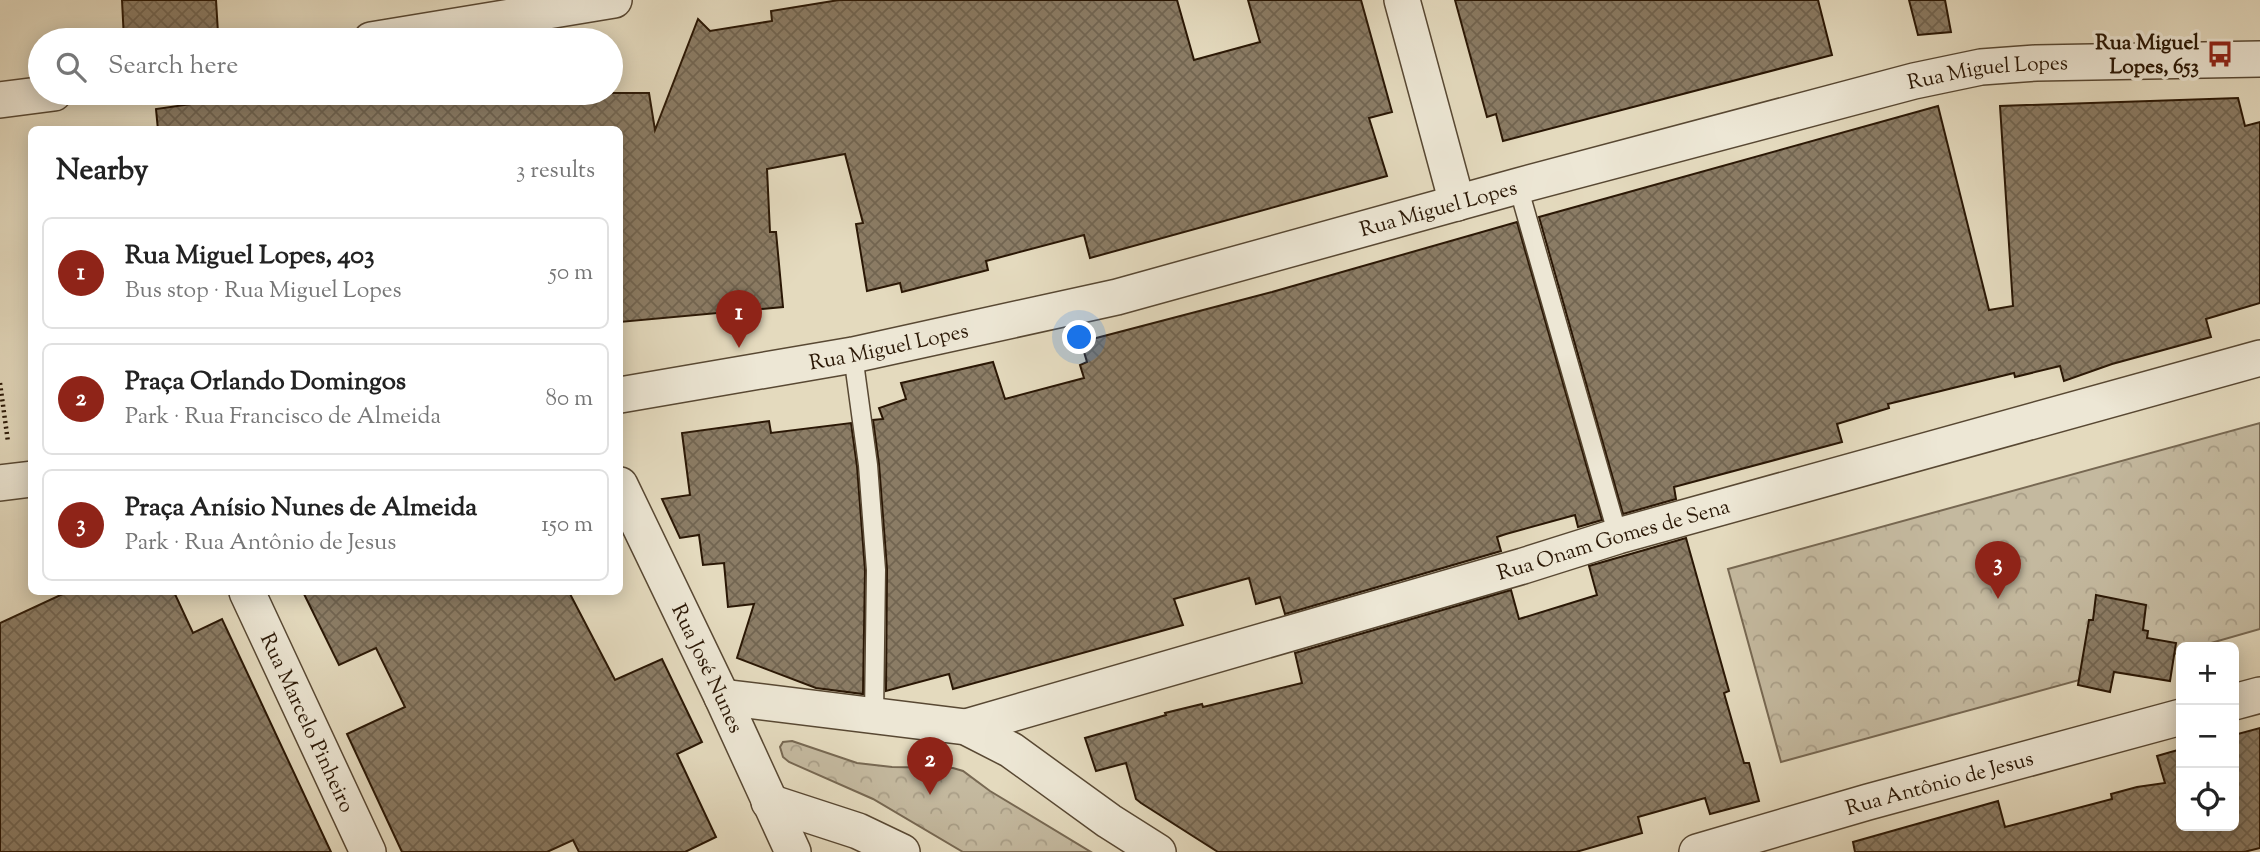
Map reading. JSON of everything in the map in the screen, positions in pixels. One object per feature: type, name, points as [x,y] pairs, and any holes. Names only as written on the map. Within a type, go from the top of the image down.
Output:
[{"type":"street","points":[[444,28],[614,0]]},
{"type":"street","points":[[1402,0],[1457,203]]},
{"type":"street","name":"Rua Miguel Lopes","points":[[623,394],[853,355],[1117,296],[1914,80],[1981,67],[2046,63],[2260,59]]},
{"type":"street","points":[[0,100],[28,96]]},
{"type":"street","name":"Rua Onam Gomes de Sena","points":[[966,727],[1618,536],[2260,358]]},
{"type":"street","name":"Rua José Nunes","points":[[623,491],[793,852]]},
{"type":"street","name":"Rua Marcelo Pinheiro","points":[[248,595],[368,852]]},
{"type":"street","points":[[2239,701],[2260,695]]},
{"type":"street","points":[[722,697],[966,727],[1011,750],[1109,821],[1158,852]]},
{"type":"street","name":"Rua Antônio de Jesus","points":[[1696,852],[2176,718]]},
{"type":"street","points":[[769,802],[858,831],[902,852]]},
{"type":"lane","points":[[1518,186],[1618,536]]},
{"type":"lane","points":[[853,355],[867,465],[876,570],[874,716]]},
{"type":"path","points":[[0,383],[15,481]]},
{"type":"green space","points":[[2260,423],[2260,629],[2214,642],[2176,642],[2176,653],[1781,762],[1728,569]]},
{"type":"green space","points":[[792,741],[857,763],[892,767],[953,768],[963,771],[990,791],[1091,852],[963,852],[873,799],[789,762],[783,757],[780,747],[783,742]]},
{"type":"building","points":[[122,0],[216,0],[218,28],[123,28]]},
{"type":"building","points":[[839,0],[1177,0],[1194,60],[1260,42],[1248,0],[1361,0],[1392,112],[1369,118],[1387,176],[1090,258],[1084,235],[986,261],[988,270],[902,292],[900,283],[867,291],[856,224],[863,223],[845,154],[767,169],[770,232],[776,232],[783,307],[623,322],[623,126],[158,126],[156,109],[184,105],[623,105],[623,93],[649,93],[655,130],[698,19],[710,31],[772,21],[771,11]]},
{"type":"building","points":[[1455,0],[1818,0],[1832,55],[1503,141],[1496,114],[1487,117]]},
{"type":"building","points":[[1909,0],[1945,0],[1951,32],[1918,35]]},
{"type":"building","points":[[2238,98],[2245,126],[2260,122],[2260,303],[2206,319],[2211,337],[2112,364],[2064,381],[2060,366],[2015,377],[2014,373],[1888,404],[1889,408],[1837,424],[1842,442],[1674,487],[1676,499],[1623,514],[1539,217],[1938,106],[1989,310],[2013,306],[2000,106]]},
{"type":"building","points":[[1517,222],[1602,520],[1578,527],[1575,515],[1506,534],[1497,537],[1501,551],[1285,614],[1280,597],[1256,604],[1249,578],[1174,599],[1183,625],[953,689],[949,674],[886,691],[887,569],[873,420],[883,419],[879,408],[906,399],[901,383],[993,362],[1005,399],[1084,378],[1080,365],[1087,362],[1081,342],[1272,292]]},
{"type":"building","points":[[769,421],[771,433],[851,423],[865,570],[863,694],[816,688],[737,658],[754,604],[728,607],[724,563],[703,565],[699,535],[680,538],[662,499],[690,495],[682,433]]},
{"type":"building","points":[[1686,538],[1729,691],[1724,693],[1744,763],[1749,763],[1759,801],[1710,814],[1705,798],[1638,817],[1642,833],[1576,852],[1218,852],[1136,799],[1126,763],[1096,771],[1085,738],[1166,715],[1165,713],[1202,704],[1203,707],[1302,683],[1295,653],[1511,590],[1519,619],[1597,595],[1589,566]]},
{"type":"building","points":[[61,595],[175,595],[193,633],[222,619],[331,852],[0,852],[0,623]]},
{"type":"building","points":[[304,595],[571,595],[615,680],[662,659],[702,742],[677,754],[716,837],[685,852],[579,852],[573,840],[547,852],[402,852],[347,734],[405,707],[376,648],[339,665]]},
{"type":"building","points":[[2096,595],[2146,605],[2143,630],[2148,631],[2147,638],[2176,643],[2170,681],[2114,672],[2110,692],[2078,685],[2089,620],[2093,620]]},
{"type":"building","points":[[2260,728],[2260,848],[2244,852],[1855,852],[1853,842],[1998,801],[2005,827],[2112,799],[2111,794],[2165,783],[2157,756],[2176,750],[2176,831],[2239,831],[2239,734]]},
{"type":"place","name":"Rua Miguel Lopes, 653","points":[[2220,54]]},
{"type":"place","name":"Rua Miguel Lopes, 403","points":[[739,348]]},
{"type":"place","name":"Praça Anísio Nunes de Almeida","points":[[1998,599]]},
{"type":"place","name":"Praça Orlando Domingos","points":[[930,795]]}]
